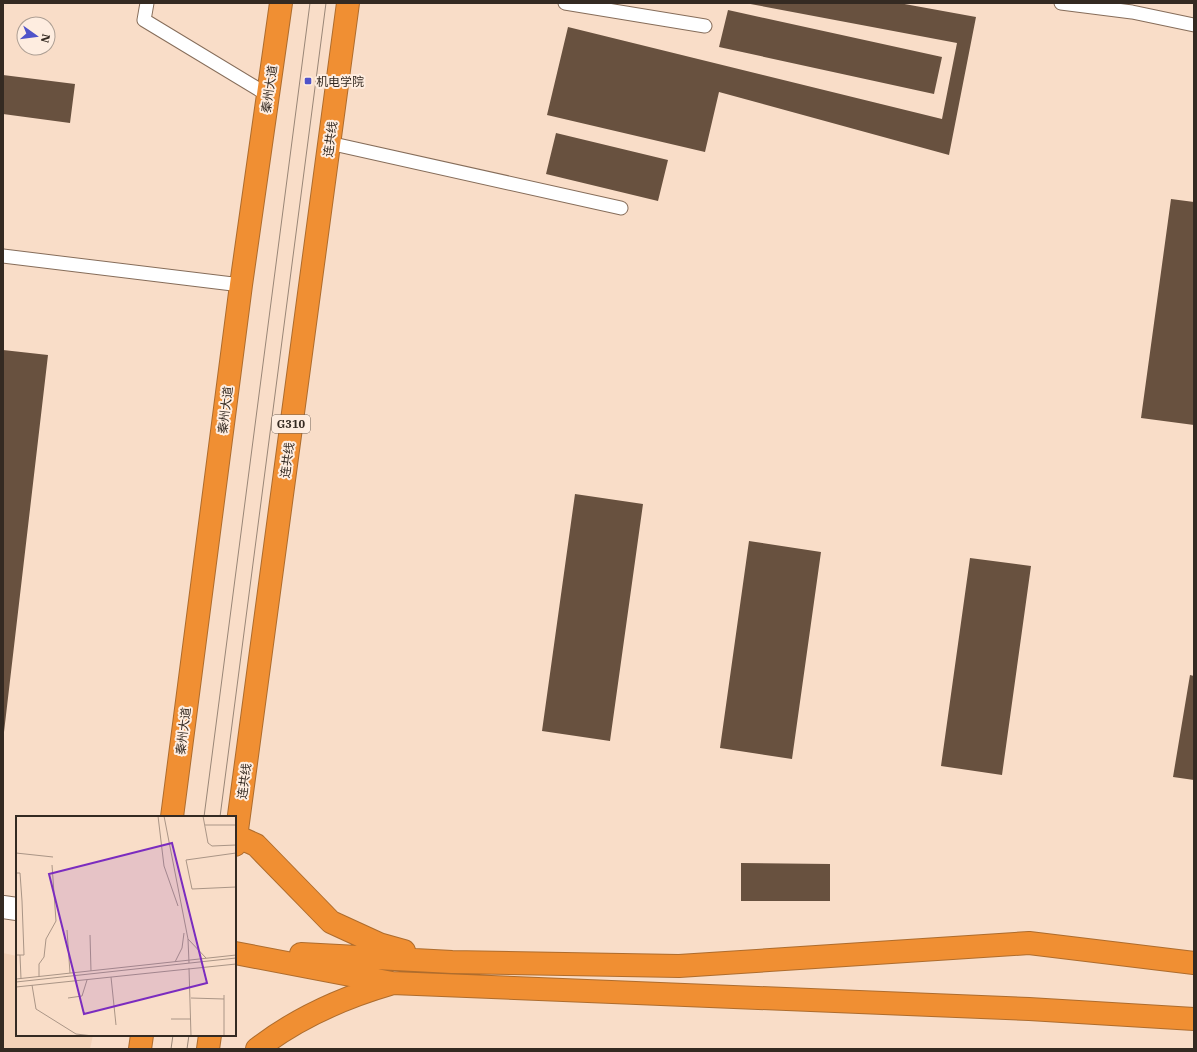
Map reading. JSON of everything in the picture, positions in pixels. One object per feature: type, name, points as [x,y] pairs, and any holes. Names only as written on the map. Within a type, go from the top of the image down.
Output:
[{"type":"highway","name":"秦州大道","points":[[172,816],[241,285],[281,3]]},
{"type":"highway","name":"连共线","points":[[236,841],[348,3]]},
{"type":"highway","points":[[236,841],[256,845],[332,922],[379,944],[452,962]]},
{"type":"highway","points":[[236,952],[452,962],[679,966],[1029,943],[1194,963]]},
{"type":"highway","points":[[236,952],[392,983],[1029,1010],[1194,1019]]},
{"type":"highway","points":[[257,1049],[289,1027],[313,1013],[392,983]]},
{"type":"highway","points":[[140,1049],[142,1036]]},
{"type":"highway","points":[[208,1049],[210,1036]]},
{"type":"street","points":[[3,907],[16,910]]},
{"type":"lane","points":[[147,3],[144,20],[268,95]]},
{"type":"lane","points":[[565,3],[705,26]]},
{"type":"lane","points":[[1061,3],[1132,12],[1194,25]]},
{"type":"lane","points":[[329,143],[621,208]]},
{"type":"lane","points":[[3,256],[241,285]]},
{"type":"shaded area","points":[[3,953],[16,956],[16,1036],[93,1036],[90,1049],[3,1049]]},
{"type":"building","points":[[745,3],[899,3],[976,17],[949,155],[719,92],[705,152],[547,115],[568,27],[942,119],[957,43]]},
{"type":"building","points":[[728,10],[942,57],[934,94],[719,47]]},
{"type":"building","points":[[3,75],[75,84],[70,123],[3,114]]},
{"type":"building","points":[[556,133],[668,160],[658,201],[546,174]]},
{"type":"building","points":[[1171,199],[1194,202],[1194,425],[1141,418]]},
{"type":"building","points":[[3,350],[48,355],[4,732],[3,732]]},
{"type":"building","points":[[575,494],[643,504],[610,741],[542,731]]},
{"type":"building","points":[[749,541],[821,552],[792,759],[720,748]]},
{"type":"building","points":[[970,558],[1031,566],[1002,775],[941,766]]},
{"type":"building","points":[[1190,675],[1194,676],[1194,780],[1173,777]]},
{"type":"building","points":[[741,863],[830,864],[830,901],[741,901]]},
{"type":"tram line","points":[[204,816],[310,3]]},
{"type":"tram line","points":[[220,816],[326,3]]},
{"type":"tram line","points":[[171,1049],[173,1036]]},
{"type":"tram line","points":[[187,1049],[189,1036]]},
{"type":"place","name":"机电学院","points":[[308,81]]}]
